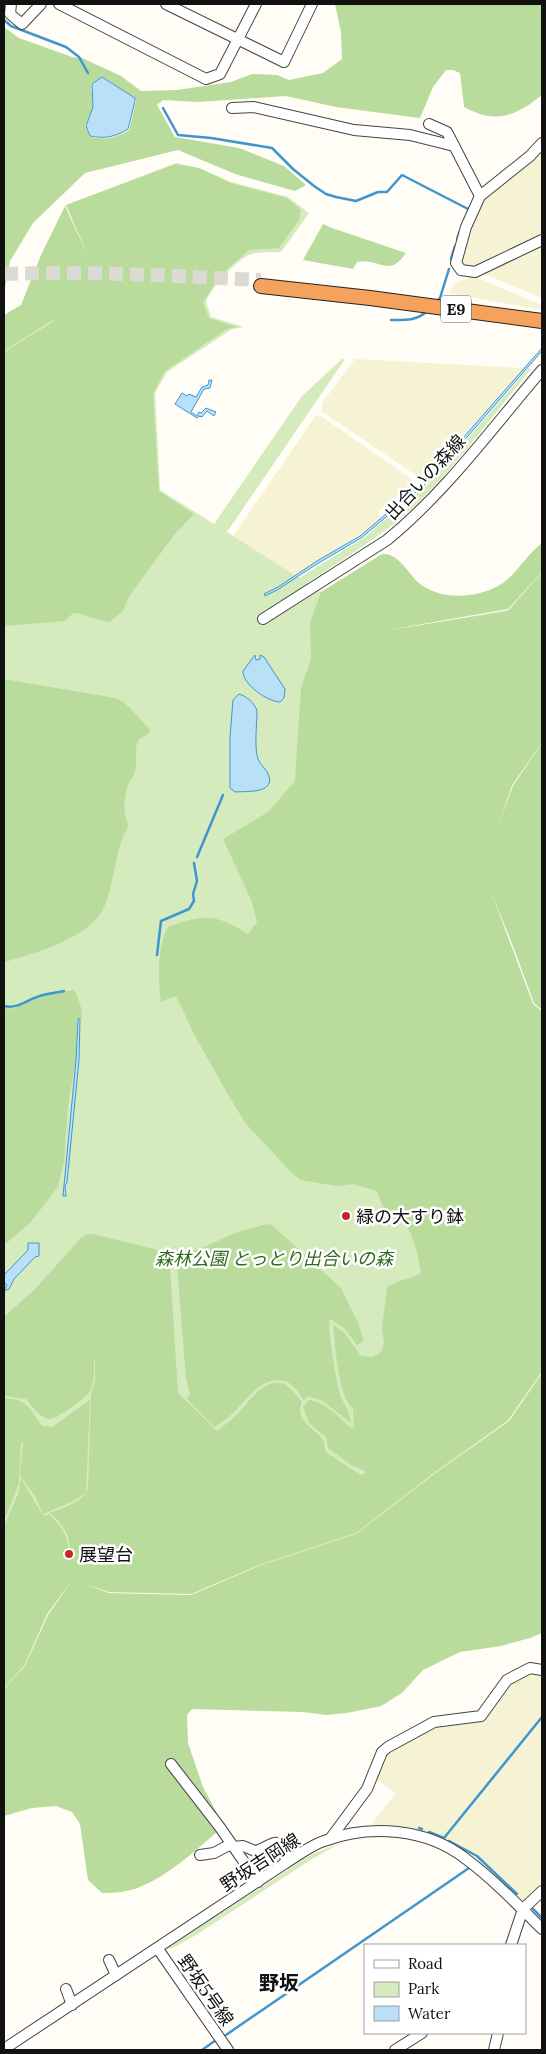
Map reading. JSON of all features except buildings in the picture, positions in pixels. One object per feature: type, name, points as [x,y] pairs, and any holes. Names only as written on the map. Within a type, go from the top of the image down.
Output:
[{"type":"highway","name":"E9","points":[[261,283],[542,317]]},
{"type":"highway","name":"E9","points":[[370,295],[542,321]]},
{"type":"street","points":[[11,4],[10,14],[22,24],[41,4]]},
{"type":"street","points":[[59,4],[206,79],[220,74],[256,4]]},
{"type":"street","points":[[166,4],[284,62],[312,4]]},
{"type":"street","points":[[232,108],[254,106],[354,130],[410,135],[454,146]]},
{"type":"street","points":[[429,124],[447,132],[480,196]]},
{"type":"street","points":[[542,142],[530,156],[480,196],[466,228],[456,262],[460,270],[475,272],[542,240]]},
{"type":"street","name":"出合いの森線","points":[[263,619],[387,540],[405,525],[433,497],[542,370]]},
{"type":"street","points":[[330,1839],[367,1789],[382,1752],[388,1747],[434,1722],[481,1716],[507,1680],[530,1668],[542,1670]]},
{"type":"street","points":[[171,1764],[258,1882]]},
{"type":"street","name":"野坂吉岡線","points":[[4,2049],[286,1863],[322,1841],[330,1839],[364,1832],[384,1831],[406,1833],[426,1838],[465,1858],[542,1929]]},
{"type":"street","points":[[200,1856],[233,1846],[242,1846],[255,1851],[280,1842],[284,1845],[286,1863]]},
{"type":"street","points":[[511,1944],[522,1909],[542,1891]]},
{"type":"street","name":"野坂5号線","points":[[158,1949],[228,2050]]},
{"type":"street","points":[[109,1960],[116,1975]]},
{"type":"street","points":[[66,1989],[72,2005]]},
{"type":"street","points":[[395,2050],[420,2034]]},
{"type":"street","points":[[494,2050],[498,2034]]},
{"type":"shaded area","points":[[542,146],[542,237],[474,270],[458,263],[481,198]]},
{"type":"shaded area","points":[[542,242],[542,298],[479,272]]},
{"type":"shaded area","points":[[472,276],[542,305],[542,310],[449,293],[454,284]]},
{"type":"shaded area","points":[[355,359],[524,368],[423,480],[321,411],[322,403]]},
{"type":"shaded area","points":[[316,415],[321,416],[410,478],[411,484],[378,512],[381,518],[359,535],[288,580],[221,554]]},
{"type":"shaded area","points":[[528,1671],[542,1672],[542,1889],[521,1903],[459,1848],[445,1842],[369,1827],[396,1793],[375,1779],[385,1752],[434,1725],[484,1717],[502,1690]]},
{"type":"green space","points":[[335,4],[542,4],[542,95],[523,109],[514,113],[504,116],[485,115],[464,107],[460,73],[446,70],[433,87],[420,118],[336,107],[286,96],[198,102],[163,100],[157,105],[175,137],[239,148],[284,166],[306,185],[295,191],[235,174],[178,150],[85,173],[33,223],[10,261],[4,294],[4,27],[19,38],[79,58],[87,71],[80,57],[121,76],[141,91],[177,90],[231,82],[252,74],[277,75],[289,80],[323,73],[342,59],[341,32]],"holes":[[[103,77],[135,98],[136,101],[129,130],[110,138],[90,137],[85,126],[93,107],[91,84]]]},
{"type":"green space","name":"森林公園 とっとり出合いの森","points":[[176,163],[199,168],[231,182],[288,197],[309,213],[281,252],[256,253],[243,258],[224,275],[209,295],[206,301],[211,317],[244,327],[232,329],[167,372],[155,393],[160,490],[214,524],[302,396],[342,359],[345,359],[227,532],[299,578],[362,539],[428,484],[529,368],[531,369],[462,454],[418,503],[378,535],[307,583],[383,632],[508,610],[542,572],[542,743],[512,786],[498,826],[491,892],[533,1004],[542,1011],[542,1372],[508,1421],[356,1534],[261,1565],[191,1594],[109,1592],[72,1578],[47,1615],[25,1666],[4,1689],[4,351],[60,315],[90,262],[86,248],[66,205]]},
{"type":"green space","points":[[176,164],[199,168],[231,183],[287,198],[301,210],[299,220],[279,248],[249,250],[221,275],[203,302],[209,318],[237,327],[227,329],[165,371],[153,394],[159,491],[194,514],[174,535],[130,595],[123,611],[109,622],[73,613],[65,621],[4,626],[4,352],[56,318],[4,351],[4,315],[21,305],[41,255],[65,206],[88,256],[66,205]]},
{"type":"green space","points":[[323,224],[406,253],[394,265],[388,266],[365,261],[357,262],[353,269],[303,260]]},
{"type":"green space","points":[[542,543],[542,572],[508,609],[383,631],[508,611],[542,573],[542,742],[512,785],[498,826],[513,786],[542,743],[542,1010],[534,1003],[491,892],[533,1004],[542,1012],[542,1371],[508,1420],[436,1471],[356,1533],[261,1564],[191,1594],[109,1592],[80,1582],[109,1593],[191,1595],[261,1565],[356,1534],[437,1472],[509,1421],[542,1373],[542,1633],[501,1646],[460,1652],[423,1670],[402,1693],[381,1706],[326,1715],[303,1712],[192,1709],[187,1715],[188,1743],[203,1787],[218,1815],[217,1832],[181,1862],[151,1882],[131,1890],[102,1893],[88,1880],[80,1824],[72,1812],[56,1806],[32,1808],[4,1816],[4,1689],[25,1666],[48,1615],[73,1579],[47,1614],[24,1665],[4,1688],[4,1526],[18,1494],[21,1479],[43,1514],[45,1516],[49,1514],[65,1534],[68,1549],[65,1549],[63,1553],[65,1558],[70,1560],[75,1557],[74,1549],[70,1548],[64,1528],[50,1513],[82,1498],[88,1489],[91,1394],[95,1381],[95,1359],[93,1382],[88,1394],[57,1416],[49,1419],[45,1418],[26,1399],[4,1396],[4,1317],[36,1288],[81,1238],[86,1235],[93,1234],[162,1251],[170,1265],[178,1393],[217,1431],[265,1387],[279,1383],[286,1385],[302,1402],[300,1413],[302,1418],[322,1439],[326,1452],[362,1475],[367,1472],[351,1465],[328,1448],[326,1437],[309,1423],[303,1407],[309,1400],[315,1401],[332,1411],[351,1428],[354,1427],[353,1408],[348,1403],[341,1382],[333,1325],[344,1332],[361,1356],[373,1357],[381,1352],[384,1343],[382,1328],[387,1287],[421,1273],[415,1244],[407,1226],[401,1219],[384,1209],[377,1191],[353,1184],[336,1186],[301,1180],[291,1172],[246,1124],[196,1038],[176,996],[161,1002],[159,974],[160,954],[164,935],[168,927],[200,918],[209,918],[227,922],[248,934],[257,922],[252,902],[223,839],[268,812],[295,781],[301,688],[311,659],[310,623],[321,592],[382,554],[394,557],[418,582],[431,591],[460,596],[480,593],[498,586],[510,577]]},
{"type":"green space","points":[[4,679],[115,698],[130,707],[150,729],[149,733],[139,739],[137,743],[134,775],[125,794],[125,816],[129,824],[120,846],[105,905],[98,916],[76,935],[46,949],[4,962]]},
{"type":"green space","points":[[74,990],[80,1003],[82,1018],[77,1019],[76,1060],[68,1105],[64,1162],[58,1187],[30,1223],[4,1245],[4,1008],[9,1009],[21,1006],[42,996]]},
{"type":"green space","points":[[267,1224],[272,1225],[341,1288],[358,1323],[364,1341],[357,1345],[345,1329],[331,1319],[329,1321],[338,1387],[351,1423],[323,1401],[308,1396],[304,1400],[293,1386],[284,1381],[276,1380],[261,1386],[228,1417],[214,1427],[187,1399],[190,1394],[186,1379],[177,1265],[180,1258],[188,1251],[202,1248],[235,1233]]},
{"type":"green space","points":[[4,1398],[24,1403],[42,1426],[52,1427],[90,1400],[86,1493],[69,1503],[43,1514],[35,1496],[20,1476],[23,1442],[21,1443],[19,1483],[4,1521]]},
{"type":"green space","points":[[341,1843],[312,1859],[196,1935],[173,1948],[166,1949],[312,1854]]},
{"type":"water","points":[[102,77],[135,98],[135,101],[128,129],[114,136],[90,136],[86,126],[93,107],[92,84]]},
{"type":"water","points":[[542,348],[542,351],[427,483],[361,538],[265,596],[264,594],[360,536],[425,481]]},
{"type":"water","points":[[209,380],[212,380],[210,388],[204,389],[191,412],[197,416],[199,412],[201,413],[206,408],[216,412],[214,416],[207,411],[202,417],[199,416],[197,418],[175,404],[182,393],[187,396],[189,394],[196,397],[202,387],[208,385]]},
{"type":"water","points":[[255,655],[256,660],[260,659],[260,655],[264,657],[285,689],[284,698],[280,702],[263,696],[251,687],[244,676],[243,671]]},
{"type":"water","points":[[239,694],[250,700],[257,711],[257,754],[259,761],[269,776],[269,782],[263,789],[235,792],[230,788],[230,737],[233,700]]},
{"type":"water","points":[[78,1019],[80,1019],[79,1060],[67,1182],[65,1186],[66,1196],[63,1196],[76,1060]]},
{"type":"water","points":[[28,1243],[39,1243],[39,1256],[35,1257],[14,1279],[9,1289],[4,1291],[7,1285],[4,1282],[4,1275],[28,1250]]},
{"type":"waterway","points":[[4,8],[5,4]]},
{"type":"waterway","points":[[4,20],[11,26],[66,47],[79,57],[88,73]]},
{"type":"waterway","points":[[163,108],[178,135],[211,138],[272,148],[293,169],[326,194],[356,201],[378,192],[387,192],[402,175],[470,210]]},
{"type":"waterway","points":[[457,239],[460,231]]},
{"type":"waterway","points":[[451,259],[455,246]]},
{"type":"waterway","points":[[436,302],[440,298],[449,269]]},
{"type":"waterway","points":[[391,320],[415,318],[427,311]]},
{"type":"waterway","points":[[197,857],[223,795]]},
{"type":"waterway","points":[[157,955],[161,921],[189,909],[194,901],[193,894],[197,881],[194,863]]},
{"type":"waterway","points":[[4,1006],[17,1006],[40,996],[64,991]]},
{"type":"waterway","points":[[429,1832],[444,1838],[542,1717]]},
{"type":"waterway","points":[[449,1841],[477,1856],[517,1894]]},
{"type":"waterway","points":[[223,2037],[469,1868]]},
{"type":"waterway","points":[[533,1909],[542,1918]]},
{"type":"waterway","points":[[202,2050],[216,2040]]},
{"type":"tunnel","points":[[4,274],[100,274],[261,280]]},
{"type":"place","name":"緑の大すり鉢","points":[[346,1216]]},
{"type":"place","name":"展望台","points":[[69,1554]]},
{"type":"district","name":"野坂","points":[[279,1982]]}]
